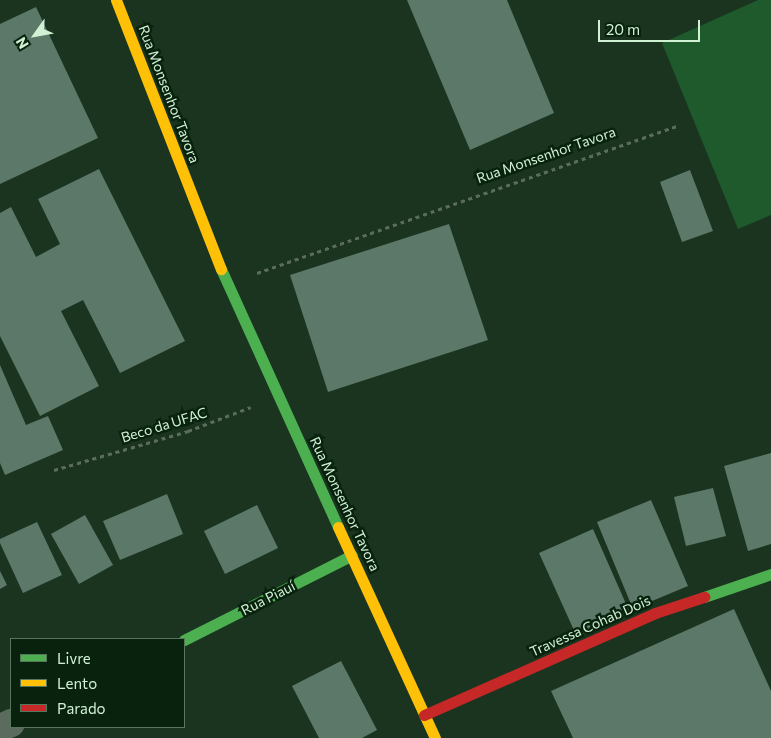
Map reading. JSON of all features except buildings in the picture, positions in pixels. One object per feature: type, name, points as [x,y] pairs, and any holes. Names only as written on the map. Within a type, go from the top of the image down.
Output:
[{"type":"street","name":"Rua Monsenhor Tavora","points":[[116,0],[227,283],[435,738]]},
{"type":"street","name":"Rua Piauí","points":[[185,640],[352,556]]},
{"type":"street","name":"Travessa Cohab Dois","points":[[424,715],[655,613],[771,574]]},
{"type":"path","name":"Rua Monsenhor Tavora","points":[[227,283],[676,126]]},
{"type":"path","name":"Beco da UFAC","points":[[54,470],[188,431],[279,397]]},
{"type":"green space","points":[[758,0],[771,0],[771,215],[738,229],[662,43]]},
{"type":"traffic: fast","points":[[221,269],[338,527]]},
{"type":"traffic: fast","points":[[185,639],[352,555]]},
{"type":"traffic: fast","points":[[704,597],[771,574]]},
{"type":"traffic: slow","points":[[116,0],[221,269]]},
{"type":"traffic: slow","points":[[338,527],[435,738]]},
{"type":"traffic: jam","points":[[424,715],[655,613],[704,597]]}]
